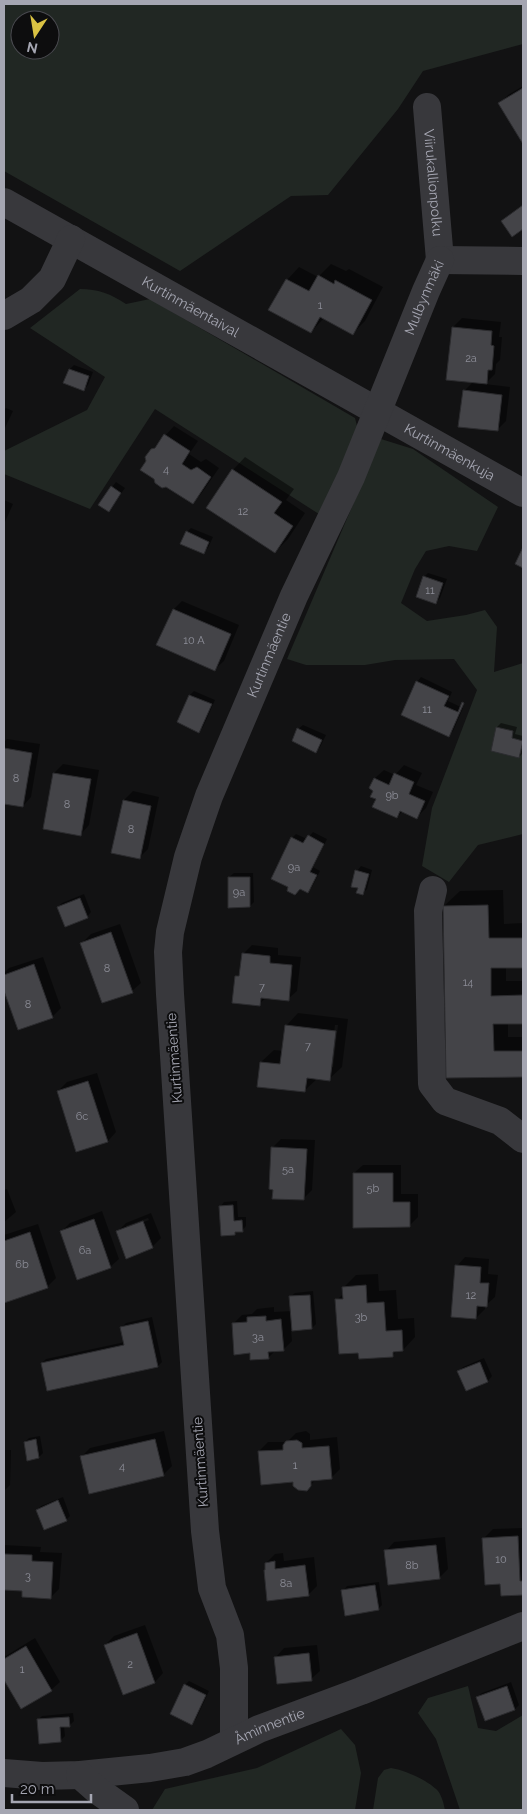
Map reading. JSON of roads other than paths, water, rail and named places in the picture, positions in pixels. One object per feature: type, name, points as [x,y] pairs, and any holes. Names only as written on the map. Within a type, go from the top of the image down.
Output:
[{"type":"street","name":"Viirukallionpolku","points":[[427,107],[440,260]]},
{"type":"street","name":"Kurtinmäentaival","points":[[4,202],[376,412]]},
{"type":"street","points":[[4,316],[30,300],[52,279],[71,239]]},
{"type":"street","name":"Mulbynmäki","points":[[376,412],[440,260],[523,261]]},
{"type":"street","name":"Kurtinmäenkuja","points":[[376,412],[523,493]]},
{"type":"street","name":"Kurtinmäentie","points":[[234,1740],[234,1676],[230,1635],[212,1588],[205,1531],[170,994],[168,952],[170,932],[188,858],[209,796],[294,596],[351,477],[376,412]]},
{"type":"street","points":[[433,890],[428,911],[432,1084],[445,1101],[500,1121],[523,1139]]},
{"type":"street","name":"Åminnentie","points":[[4,1772],[42,1776],[80,1775],[150,1768],[184,1762],[207,1754],[234,1740],[523,1626]]},
{"type":"street","points":[[80,1775],[125,1810]]}]
